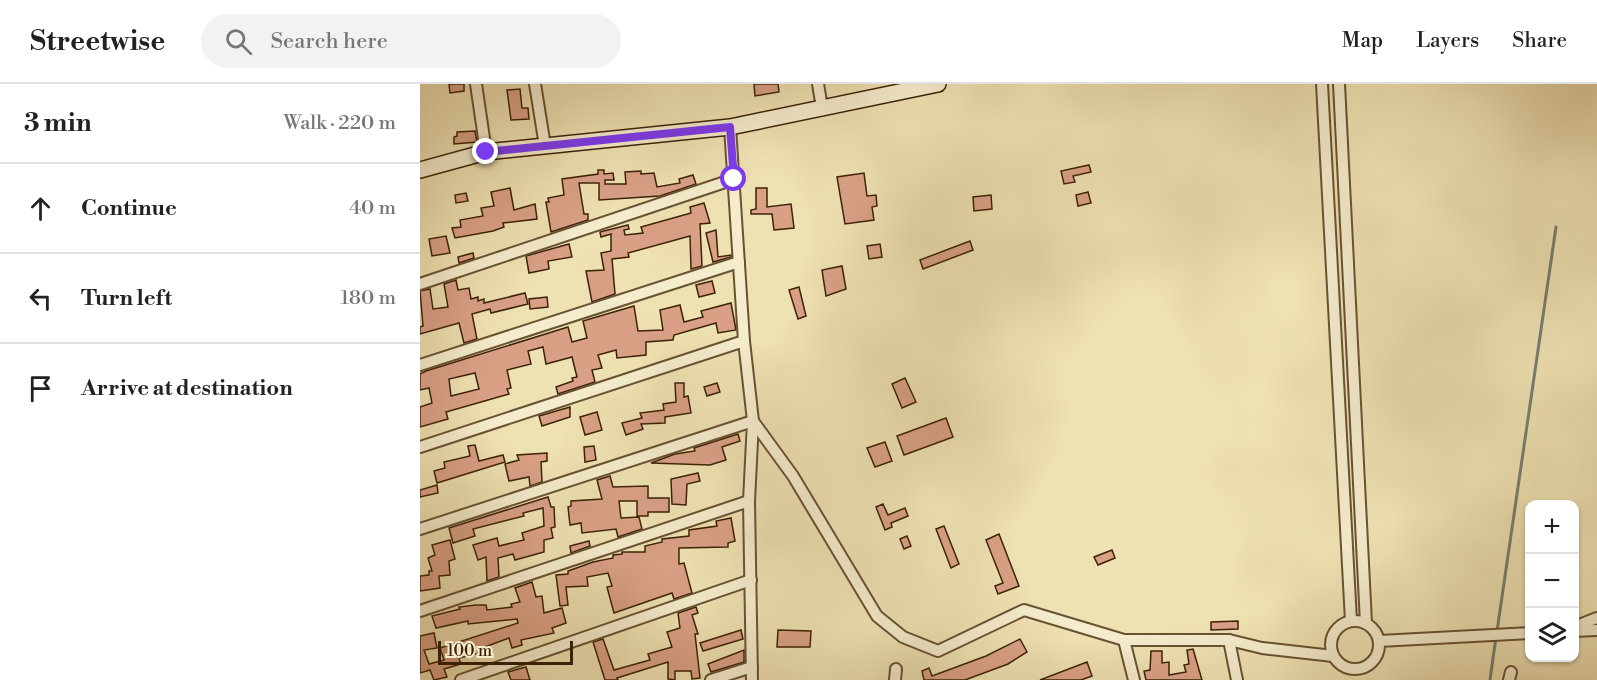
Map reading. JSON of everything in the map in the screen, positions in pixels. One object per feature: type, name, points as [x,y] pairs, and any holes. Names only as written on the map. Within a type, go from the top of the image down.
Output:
[{"type":"street","points":[[476,84],[486,152]]},
{"type":"street","points":[[535,84],[544,146]]},
{"type":"street","points":[[818,84],[822,108]]},
{"type":"street","points":[[420,170],[486,152],[730,127],[908,87],[938,84]]},
{"type":"street","points":[[1322,84],[1351,621]]},
{"type":"street","points":[[1339,84],[1365,623]]},
{"type":"street","points":[[730,127],[744,341],[753,421],[749,501],[752,680]]},
{"type":"street","points":[[420,284],[734,179]]},
{"type":"street","points":[[420,365],[739,261]]},
{"type":"street","points":[[420,447],[744,341]]},
{"type":"street","points":[[420,529],[753,421]]},
{"type":"street","points":[[753,421],[793,476],[878,616],[903,637],[938,651],[1024,610],[1124,640],[1229,640],[1262,648],[1333,656],[1344,666],[1361,668]]},
{"type":"street","points":[[420,611],[749,501]]},
{"type":"street","points":[[461,680],[751,580]]},
{"type":"street","points":[[1579,625],[1597,618]]},
{"type":"street","points":[[1333,656],[1332,636],[1338,627],[1351,621],[1365,623],[1372,627],[1379,641],[1373,660],[1361,668],[1355,680]]},
{"type":"street","points":[[1579,631],[1597,630]]},
{"type":"street","points":[[1379,641],[1525,633]]},
{"type":"street","points":[[1124,640],[1134,680]]},
{"type":"street","points":[[1229,640],[1237,680]]},
{"type":"street","points":[[711,680],[752,667]]},
{"type":"building","points":[[449,84],[464,84],[464,91],[450,93]]},
{"type":"building","points":[[754,84],[778,84],[779,92],[755,96]]},
{"type":"building","points":[[520,89],[522,108],[528,108],[529,119],[511,120],[507,90]]},
{"type":"building","points":[[475,131],[477,142],[454,144],[457,132]]},
{"type":"building","points":[[1089,165],[1091,172],[1073,176],[1075,182],[1064,184],[1061,171]]},
{"type":"building","points":[[598,170],[604,170],[604,174],[613,173],[614,180],[605,180],[605,184],[626,184],[625,172],[641,171],[641,174],[654,173],[657,187],[680,183],[679,179],[693,175],[696,184],[660,196],[599,200],[599,183],[579,183],[584,214],[588,214],[588,220],[551,232],[546,202],[549,202],[548,198],[564,195],[562,179],[598,174]]},
{"type":"building","points":[[864,173],[867,196],[876,195],[877,206],[872,207],[874,220],[845,224],[837,177]]},
{"type":"building","points":[[510,188],[514,210],[535,204],[537,219],[503,223],[504,227],[493,231],[455,238],[452,228],[461,227],[460,220],[483,216],[481,208],[494,206],[491,192]]},
{"type":"building","points":[[756,188],[767,188],[767,207],[791,204],[794,228],[774,230],[772,214],[751,214],[751,210],[756,209]]},
{"type":"building","points":[[1088,192],[1091,203],[1078,206],[1076,195]]},
{"type":"building","points":[[466,193],[468,201],[456,203],[455,195]]},
{"type":"building","points":[[991,195],[992,209],[974,211],[973,197]]},
{"type":"building","points":[[704,203],[710,223],[700,224],[702,266],[691,269],[690,236],[628,253],[629,257],[612,259],[615,294],[592,302],[586,271],[604,270],[601,253],[611,251],[611,234],[601,237],[600,232],[628,225],[629,229],[624,230],[625,235],[643,233],[641,227],[691,213],[690,207]]},
{"type":"building","points":[[716,230],[718,257],[731,255],[731,257],[713,262],[706,233]]},
{"type":"building","points":[[446,236],[450,253],[432,256],[429,239]]},
{"type":"building","points":[[970,241],[973,250],[923,269],[920,260]]},
{"type":"building","points":[[569,244],[572,257],[548,261],[549,269],[529,273],[526,256]]},
{"type":"building","points":[[880,244],[882,257],[869,259],[867,246]]},
{"type":"building","points":[[473,253],[474,258],[459,263],[458,257]]},
{"type":"building","points":[[842,266],[846,289],[826,296],[822,270]]},
{"type":"building","points":[[456,280],[458,290],[469,288],[471,299],[478,297],[478,301],[484,299],[484,303],[525,293],[528,304],[491,313],[490,309],[472,314],[477,339],[464,343],[459,323],[420,334],[420,327],[423,326],[420,291],[430,289],[433,309],[448,307],[444,284]]},
{"type":"building","points":[[712,281],[715,293],[699,297],[696,285]]},
{"type":"building","points":[[799,287],[806,316],[798,319],[789,290]]},
{"type":"building","points":[[547,297],[548,307],[530,309],[529,299]]},
{"type":"building","points":[[731,303],[736,330],[718,333],[716,323],[674,335],[673,340],[646,342],[646,355],[617,358],[616,350],[598,355],[602,368],[592,370],[595,382],[558,394],[556,387],[573,381],[572,378],[577,377],[572,357],[546,364],[543,347],[528,351],[531,364],[507,370],[511,388],[507,389],[509,394],[446,412],[448,419],[420,427],[420,407],[432,403],[429,388],[420,390],[420,374],[426,371],[568,327],[572,342],[587,338],[583,321],[634,306],[638,331],[663,330],[660,310],[680,305],[684,322],[703,317],[701,311]],"holes":[[[475,373],[479,389],[451,396],[449,379]]]},
{"type":"building","points":[[905,378],[916,402],[902,408],[892,384]]},
{"type":"building","points":[[675,383],[684,383],[684,397],[688,396],[691,413],[665,417],[665,423],[641,424],[643,429],[626,435],[622,423],[642,418],[640,413],[664,410],[663,404],[676,402]]},
{"type":"building","points":[[717,383],[720,392],[707,396],[704,387]]},
{"type":"building","points":[[570,407],[570,417],[542,426],[539,416]]},
{"type":"building","points":[[597,412],[602,430],[585,435],[580,417]]},
{"type":"building","points":[[946,418],[953,437],[904,455],[897,436]]},
{"type":"building","points":[[738,434],[740,441],[722,447],[726,460],[710,465],[651,463],[675,454],[695,451],[694,448]]},
{"type":"building","points":[[885,442],[892,461],[875,467],[867,448]]},
{"type":"building","points":[[475,445],[479,461],[503,455],[505,462],[437,483],[434,471],[445,468],[444,462],[470,456],[468,446]]},
{"type":"building","points":[[594,446],[596,460],[585,462],[584,447]]},
{"type":"building","points":[[547,453],[547,461],[541,462],[542,482],[530,486],[529,477],[509,481],[505,464],[519,460],[517,455]]},
{"type":"building","points":[[698,473],[700,481],[687,484],[686,505],[672,504],[671,479]]},
{"type":"building","points":[[610,476],[613,487],[648,486],[648,498],[669,498],[669,512],[648,512],[648,516],[637,516],[637,501],[619,501],[621,518],[639,517],[642,529],[618,537],[616,529],[582,533],[581,523],[570,525],[568,507],[571,506],[571,501],[602,499],[597,480]]},
{"type":"building","points":[[437,485],[438,493],[420,497],[420,490]]},
{"type":"building","points":[[548,497],[551,507],[554,507],[555,527],[551,528],[553,538],[544,540],[544,552],[515,560],[513,554],[498,558],[499,577],[487,581],[486,557],[478,560],[473,545],[497,538],[499,546],[524,540],[522,533],[544,526],[543,508],[523,513],[524,516],[473,529],[475,536],[453,543],[449,528]]},
{"type":"building","points":[[883,504],[888,515],[905,508],[908,516],[891,523],[892,527],[885,530],[876,507]]},
{"type":"building","points":[[731,518],[735,541],[728,543],[728,547],[679,548],[679,564],[684,563],[692,593],[674,599],[672,593],[614,613],[607,587],[612,586],[608,573],[587,577],[588,586],[566,587],[568,605],[560,606],[556,575],[568,574],[568,571],[613,558],[613,555],[622,554],[622,552],[645,552],[645,546],[662,542],[662,539],[689,536],[689,530],[717,526],[716,521]]},
{"type":"building","points":[[944,526],[959,564],[951,568],[936,529]]},
{"type":"building","points":[[999,534],[1019,586],[998,594],[995,586],[1003,583],[986,540]]},
{"type":"building","points":[[907,536],[911,546],[904,549],[900,539]]},
{"type":"building","points":[[450,540],[455,559],[449,561],[450,575],[439,576],[440,588],[420,591],[420,576],[429,575],[429,571],[432,571],[428,558],[435,555],[432,545]]},
{"type":"building","points":[[589,541],[590,546],[571,553],[570,546]]},
{"type":"building","points":[[1112,550],[1115,558],[1098,565],[1094,557]]},
{"type":"building","points":[[532,582],[536,597],[542,596],[544,613],[562,608],[566,623],[552,628],[554,633],[521,640],[522,645],[512,648],[509,638],[482,648],[484,652],[459,658],[461,664],[444,669],[447,677],[434,680],[430,670],[420,673],[420,636],[434,633],[437,648],[424,650],[429,664],[444,660],[440,648],[518,623],[517,619],[468,624],[468,621],[436,628],[432,616],[460,609],[459,607],[476,605],[486,605],[487,610],[512,607],[511,604],[520,602],[515,588]]},
{"type":"building","points":[[696,607],[698,613],[692,615],[698,634],[695,634],[700,678],[692,679],[691,671],[675,671],[675,680],[668,679],[668,662],[617,678],[618,680],[605,680],[593,642],[603,639],[614,670],[650,660],[648,654],[672,647],[667,632],[680,628],[678,613]]},
{"type":"building","points":[[1238,621],[1238,629],[1211,630],[1211,622]]},
{"type":"building","points":[[741,630],[743,639],[703,651],[700,643]]},
{"type":"building","points":[[778,630],[811,631],[810,647],[777,647]]},
{"type":"building","points":[[1020,639],[1027,652],[1008,664],[965,680],[924,680],[922,671],[929,668],[932,676],[986,656]]},
{"type":"building","points":[[1193,649],[1202,680],[1146,680],[1144,671],[1150,670],[1151,651],[1162,651],[1162,663],[1169,662],[1169,675],[1186,672],[1184,665],[1189,664],[1187,650]]},
{"type":"building","points":[[744,650],[744,662],[711,672],[708,664]]},
{"type":"building","points":[[1087,662],[1092,676],[1081,680],[1040,680]]},
{"type":"building","points":[[526,667],[530,680],[511,680],[508,672]]},
{"type":"waterway","points":[[1497,631],[1556,227]]},
{"type":"waterway","points":[[1490,680],[1496,637]]},
{"type":"route","points":[[486,152],[730,127],[734,179]]}]
